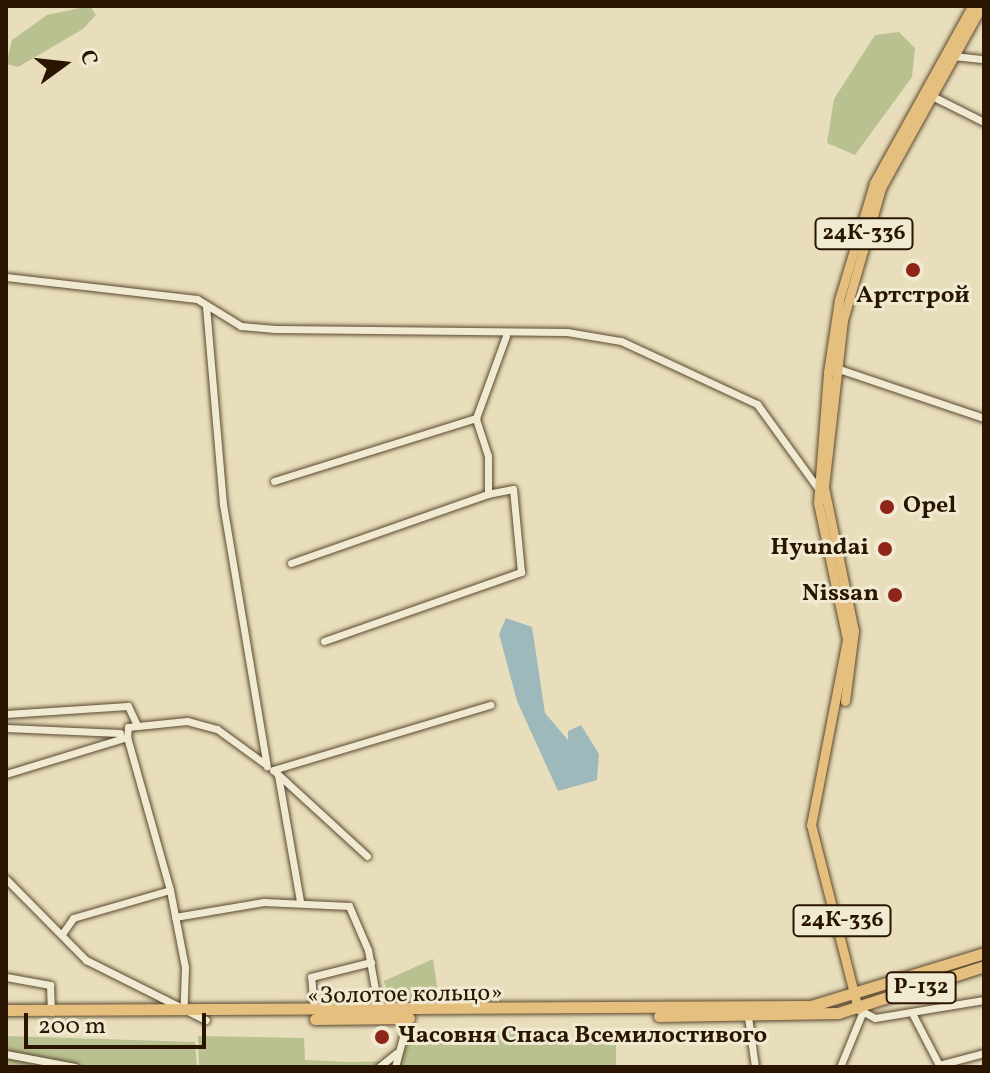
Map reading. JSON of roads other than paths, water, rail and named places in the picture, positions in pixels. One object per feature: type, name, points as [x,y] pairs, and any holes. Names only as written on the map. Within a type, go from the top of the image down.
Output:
[{"type":"highway","name":"Р-132","points":[[860,1005],[984,953]]},
{"type":"highway","name":"Р-132","points":[[751,1014],[860,1005],[984,966]]},
{"type":"highway","name":"«Золотое кольцо»","points":[[6,1010],[408,1018],[751,1014]]},
{"type":"highway","name":"«Золотое кольцо»","points":[[6,1018],[202,1016],[314,1011],[751,1014]]},
{"type":"main road","name":"24К-336","points":[[860,1005],[816,815],[854,659],[821,487],[839,300],[864,210],[972,6]]},
{"type":"main road","name":"24К-336","points":[[821,487],[836,368],[869,218],[930,95],[982,6]]},
{"type":"street","points":[[965,35],[974,53],[984,59]]},
{"type":"street","points":[[953,56],[974,53]]},
{"type":"street","points":[[930,95],[984,122]]},
{"type":"street","points":[[6,277],[113,284],[206,306],[241,326],[506,336],[594,335],[723,385],[767,412],[821,487]]},
{"type":"street","points":[[206,306],[223,504],[300,901]]},
{"type":"street","points":[[488,494],[488,456],[476,418],[506,336]]},
{"type":"street","points":[[836,368],[984,418]]},
{"type":"street","points":[[274,481],[476,418]]},
{"type":"street","points":[[291,563],[488,494],[513,489],[521,572],[324,641]]},
{"type":"street","points":[[273,770],[490,705]]},
{"type":"street","points":[[6,714],[128,706],[137,725]]},
{"type":"street","points":[[6,774],[124,735],[137,725],[176,721],[217,729],[273,770],[367,856]]},
{"type":"street","points":[[6,728],[124,735]]},
{"type":"street","points":[[124,735],[170,890],[184,1005]]},
{"type":"street","points":[[6,879],[86,960],[202,1016]]},
{"type":"street","points":[[62,934],[73,918],[170,890]]},
{"type":"street","points":[[175,917],[300,901],[356,910],[371,962],[379,1011]]},
{"type":"street","points":[[314,1011],[311,977],[371,962]]},
{"type":"street","points":[[6,977],[50,985],[51,1012]]},
{"type":"street","points":[[840,1067],[860,1005],[913,1015],[984,1000]]},
{"type":"street","points":[[751,1014],[755,1067]]},
{"type":"street","points":[[913,1015],[939,1065],[984,1053]]},
{"type":"street","points":[[395,1067],[408,1018]]},
{"type":"street","points":[[379,1067],[398,1052]]},
{"type":"street","points":[[6,1054],[75,1067]]},
{"type":"water","points":[[506,618],[532,627],[545,713],[568,740],[568,731],[581,725],[599,754],[597,780],[558,791],[517,701],[499,634]]},
{"type":"place","name":"Артстрой","points":[[913,270]]},
{"type":"place","name":"Opel","points":[[887,507]]},
{"type":"place","name":"Hyundai","points":[[885,549]]},
{"type":"place","name":"Nissan","points":[[895,595]]},
{"type":"place","name":"Часовня Спаса Всемилостивого","points":[[382,1037]]}]
